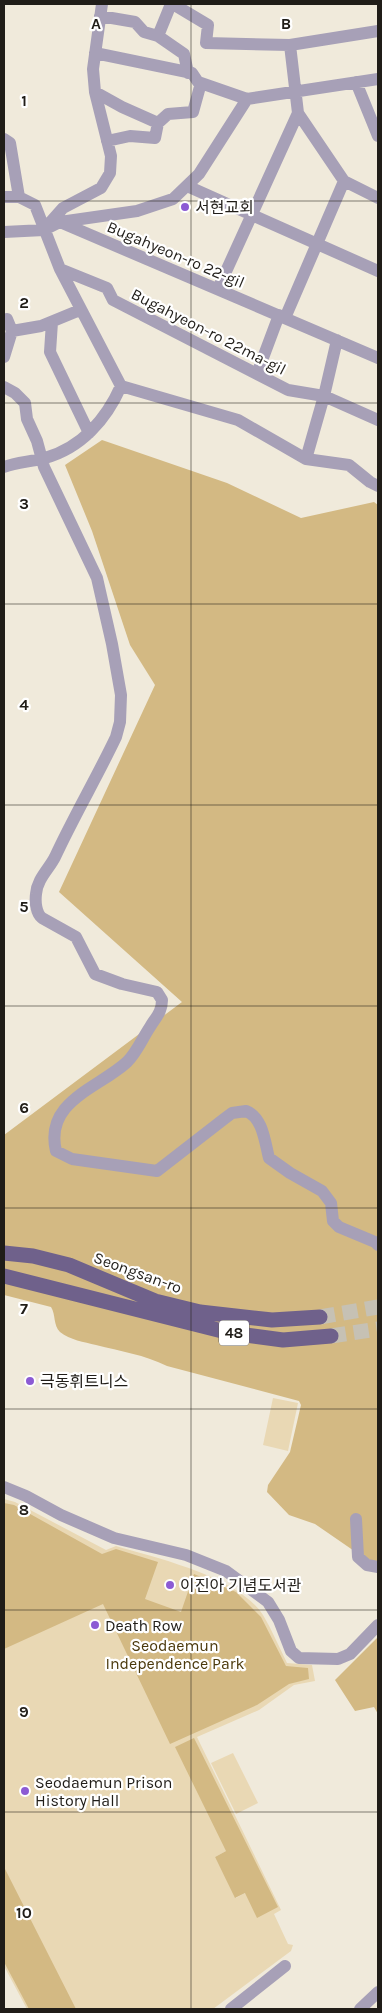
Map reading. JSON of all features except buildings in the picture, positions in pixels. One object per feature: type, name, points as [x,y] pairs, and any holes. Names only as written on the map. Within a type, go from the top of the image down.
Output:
[{"type":"main road","name":"Seongsan-ro","points":[[4,1253],[33,1256],[69,1265],[155,1301],[200,1312],[272,1320],[320,1317]]},
{"type":"main road","name":"48","points":[[4,1267],[155,1301]]},
{"type":"main road","name":"48","points":[[4,1276],[71,1291],[138,1310]]},
{"type":"main road","points":[[4,1286],[102,1309],[138,1310]]},
{"type":"main road","name":"Seongsan-ro","points":[[138,1310],[230,1333],[283,1340],[331,1336]]},
{"type":"street","points":[[158,36],[172,4],[208,25],[206,43],[290,45],[378,30]]},
{"type":"street","points":[[44,230],[63,208],[100,188],[110,173],[110,156],[95,92],[93,69],[101,10],[135,22],[144,32],[158,36],[184,54],[188,72]]},
{"type":"street","points":[[290,45],[298,113],[344,181],[378,198]]},
{"type":"street","points":[[95,53],[192,73],[198,82],[247,99],[378,79]]},
{"type":"street","points":[[356,82],[378,136]]},
{"type":"street","points":[[107,141],[130,136],[155,138],[158,123],[168,114],[193,112],[201,83]]},
{"type":"street","points":[[95,92],[122,107],[158,123]]},
{"type":"street","points":[[4,232],[44,230],[60,222],[137,211],[173,199],[199,174],[247,99]]},
{"type":"street","points":[[218,289],[298,113]]},
{"type":"street","points":[[4,139],[10,143],[19,197]]},
{"type":"street","points":[[257,374],[344,181]]},
{"type":"street","points":[[187,186],[378,271]]},
{"type":"street","points":[[4,197],[19,197],[35,205],[60,269],[121,386],[238,420],[306,459],[349,465],[378,486]]},
{"type":"street","name":"Bugahyeon-ro 22-gil","points":[[60,222],[282,317],[377,355]]},
{"type":"street","name":"Bugahyeon-ro 22ma-gil","points":[[60,269],[107,288],[113,300],[288,390],[324,396],[378,420]]},
{"type":"street","points":[[12,330],[41,326],[80,310]]},
{"type":"street","points":[[4,320],[7,319],[12,330],[4,357]]},
{"type":"street","points":[[52,322],[50,352],[89,433]]},
{"type":"street","points":[[306,459],[324,396],[337,340]]},
{"type":"street","points":[[4,467],[17,462],[42,459],[75,446],[96,426],[116,398],[121,386]]},
{"type":"street","points":[[4,387],[15,393],[24,403],[27,419],[44,467],[97,578],[121,695],[120,722],[116,737],[66,831],[54,858],[39,881],[36,893],[36,908],[39,916],[76,936],[95,974],[122,984],[157,992],[161,996],[162,1008],[134,1054],[125,1064],[79,1094],[61,1114],[55,1132],[56,1151],[72,1159],[157,1171],[232,1113],[246,1111],[256,1117],[269,1158],[290,1173],[322,1191],[330,1203],[333,1221],[339,1227],[375,1242],[378,1246]]},
{"type":"street","points":[[4,1487],[114,1538],[186,1555],[226,1571],[268,1602],[279,1620],[291,1651],[299,1658],[338,1659],[350,1654],[378,1625]]},
{"type":"street","points":[[356,1519],[358,1556],[367,1566],[378,1566]]},
{"type":"street","points":[[231,2009],[285,1966]]},
{"type":"street","points":[[360,2009],[378,1992]]},
{"type":"green space","points":[[102,440],[227,483],[301,518],[374,502],[378,505],[378,1564],[360,1555],[315,1524],[289,1515],[267,1492],[268,1485],[290,1452],[301,1405],[299,1401],[73,1339],[60,1332],[55,1323],[51,1307],[4,1295],[4,1135],[182,1002],[59,892],[155,685],[130,645],[92,531],[65,465]]},
{"type":"green space","points":[[273,1398],[298,1403],[288,1451],[263,1445]]},
{"type":"green space","name":"Seodaemun Independence Park","points":[[4,1499],[15,1502],[106,1550],[116,1546],[153,1556],[196,1571],[236,1590],[263,1615],[287,1663],[312,1665],[315,1681],[294,1685],[259,1710],[197,1737],[281,1910],[274,1914],[288,1944],[293,1945],[291,1951],[213,2009],[27,2009],[4,1966]],"holes":[[[226,1851],[245,1893],[236,1898],[215,1857]]]},
{"type":"green space","points":[[4,1503],[14,1505],[102,1554],[116,1549],[158,1562],[145,1599],[181,1612],[194,1574],[236,1592],[261,1617],[286,1666],[308,1668],[309,1679],[289,1684],[257,1705],[170,1744],[103,1604],[4,1649]]},
{"type":"green space","points":[[378,1637],[378,1714],[374,1707],[355,1711],[335,1680]]},
{"type":"green space","points":[[194,1738],[278,1907],[257,1918],[245,1893],[235,1898],[215,1857],[226,1851],[175,1747]]},
{"type":"green space","points":[[233,1753],[258,1803],[236,1814],[211,1763]]},
{"type":"green space","points":[[4,1867],[76,2009],[29,2009],[4,1962]]},
{"type":"tunnel","points":[[320,1317],[378,1307]]},
{"type":"tunnel","points":[[331,1336],[378,1329]]},
{"type":"place","name":"서현교회","points":[[185,207]]},
{"type":"place","name":"극동휘트니스","points":[[30,1381]]},
{"type":"place","name":"이진아 기념도서관","points":[[170,1585]]},
{"type":"place","name":"Death Row","points":[[95,1625]]},
{"type":"place","name":"Seodaemun Prison History Hall","points":[[25,1791]]}]
